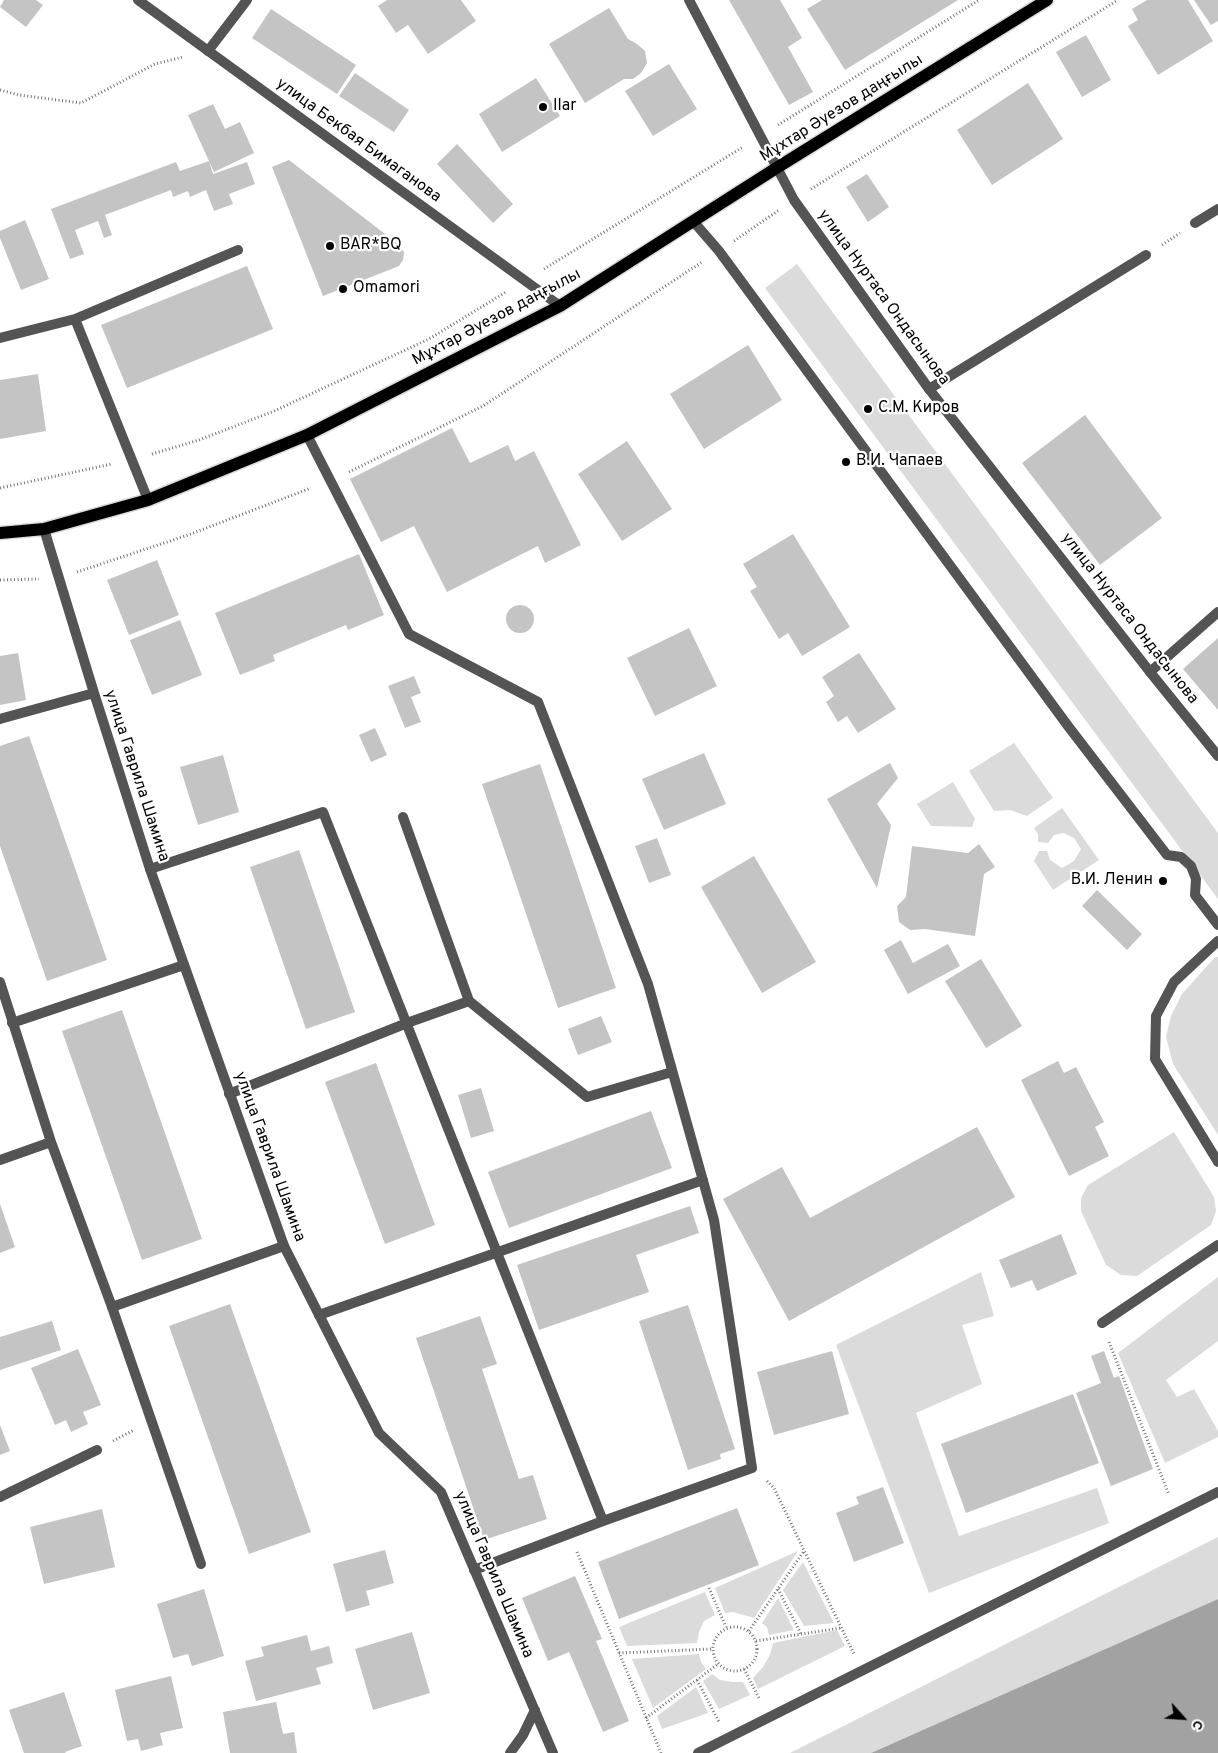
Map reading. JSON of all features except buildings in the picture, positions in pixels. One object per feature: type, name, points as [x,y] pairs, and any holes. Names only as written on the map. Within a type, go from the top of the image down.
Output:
[{"type":"main road","name":"Мұхтар Әуезов даңғылы","points":[[0,533],[44,529],[148,500],[307,435],[560,306],[778,167],[1047,0]]},
{"type":"street","name":"улица Бекбая Бимаганова","points":[[138,0],[560,306]]},
{"type":"street","points":[[208,51],[246,0]]},
{"type":"street","name":"улица Нуртаса Ондасынова","points":[[689,0],[794,200],[929,389],[1218,756]]},
{"type":"street","points":[[1195,223],[1218,209]]},
{"type":"street","points":[[693,221],[719,252],[1068,726],[1167,856],[1181,857],[1191,866],[1196,879],[1195,895],[1218,925]]},
{"type":"street","points":[[0,338],[75,319],[238,250]]},
{"type":"street","points":[[929,389],[1146,255]]},
{"type":"street","points":[[75,319],[148,500]]},
{"type":"street","points":[[307,435],[409,634],[538,702],[648,984],[703,1180],[714,1220],[752,1468],[603,1520],[474,1570]]},
{"type":"street","name":"улица Гаврила Шамина","points":[[44,529],[150,869],[284,1246],[379,1433],[440,1492],[553,1753]]},
{"type":"street","points":[[1150,672],[1218,612]]},
{"type":"street","points":[[0,719],[94,694]]},
{"type":"street","points":[[150,869],[323,812],[603,1520]]},
{"type":"street","points":[[403,817],[469,1001],[587,1097],[672,1072]]},
{"type":"street","points":[[1218,941],[1174,982],[1160,1008],[1156,1016],[1155,1059],[1218,1162]]},
{"type":"street","points":[[12,1023],[184,965]]},
{"type":"street","points":[[0,982],[51,1142],[112,1307],[201,1564]]},
{"type":"street","points":[[230,1094],[407,1023],[469,1001]]},
{"type":"street","points":[[0,1160],[51,1142]]},
{"type":"street","points":[[319,1316],[703,1180]]},
{"type":"street","points":[[1102,1323],[1218,1245]]},
{"type":"street","points":[[112,1307],[284,1246]]},
{"type":"street","points":[[0,1497],[97,1450]]},
{"type":"street","points":[[698,1753],[1218,1492]]},
{"type":"street","points":[[510,1753],[523,1735],[535,1710]]},
{"type":"path","points":[[0,90],[19,95],[81,103],[155,64],[208,51]]},
{"type":"path","points":[[1146,255],[1195,223]]},
{"type":"path","points":[[1102,1323],[1176,1513]]},
{"type":"path","points":[[97,1450],[152,1420]]},
{"type":"path","points":[[752,1468],[774,1488],[862,1670]]},
{"type":"path","points":[[569,1533],[661,1753]]},
{"type":"path","points":[[749,1631],[804,1551]]},
{"type":"path","points":[[709,1588],[726,1627]]},
{"type":"path","points":[[778,1589],[801,1634]]},
{"type":"path","points":[[735,1626],[749,1631],[756,1641],[757,1651],[751,1665],[738,1671],[730,1671],[718,1664],[712,1649],[716,1636],[726,1627],[735,1626]]},
{"type":"path","points":[[756,1641],[841,1628]]},
{"type":"path","points":[[619,1653],[712,1649]]},
{"type":"path","points":[[646,1718],[718,1664]]},
{"type":"path","points":[[744,1669],[769,1717]]},
{"type":"path","points":[[697,1680],[728,1738]]},
{"type":"shaded area","points":[[797,264],[1218,833],[1218,899],[765,288]]},
{"type":"shaded area","points":[[1014,743],[1053,798],[1027,816],[1010,810],[994,811],[969,771]]},
{"type":"shaded area","points":[[953,782],[975,819],[972,827],[931,826],[917,804]]},
{"type":"shaded area","points":[[1062,808],[1099,860],[1053,890],[1034,861],[1039,851],[1047,851],[1050,860],[1062,868],[1074,861],[1081,849],[1074,838],[1064,833],[1054,835],[1048,843],[1038,842],[1038,834],[1034,828]]},
{"type":"shaded area","points":[[1215,957],[1218,957],[1218,1135],[1173,1064],[1166,1037],[1171,1016],[1182,994]]},
{"type":"shaded area","points":[[1174,1132],[1214,1197],[1216,1211],[1211,1225],[1137,1276],[1121,1275],[1106,1265],[1081,1211],[1081,1198],[1088,1185]]},
{"type":"shaded area","points":[[981,1272],[994,1316],[962,1325],[982,1384],[916,1413],[959,1536],[1097,1488],[1109,1523],[929,1593],[836,1345]]},
{"type":"shaded area","points":[[1218,1277],[1218,1341],[1166,1380],[1177,1397],[1194,1389],[1218,1431],[1218,1437],[1165,1463],[1118,1353]]},
{"type":"shaded area","points":[[1218,1537],[1218,1599],[871,1753],[790,1753]]},
{"type":"shaded area","points":[[798,1551],[754,1618],[733,1612],[725,1613],[715,1588]]},
{"type":"shaded area","points":[[803,1562],[834,1623],[804,1626],[783,1590]]},
{"type":"shaded area","points":[[705,1592],[715,1615],[704,1621],[697,1643],[627,1646],[619,1627]]},
{"type":"shaded area","points":[[778,1598],[794,1630],[769,1635],[767,1627],[762,1623]]},
{"type":"shaded area","points":[[1218,1599],[1218,1753],[871,1753]]},
{"type":"shaded area","points":[[837,1630],[845,1646],[758,1689],[753,1678],[763,1667],[770,1655],[773,1643]]},
{"type":"shaded area","points":[[699,1654],[701,1662],[706,1669],[653,1708],[632,1659]]},
{"type":"shaded area","points":[[712,1674],[720,1680],[743,1682],[750,1695],[719,1709],[703,1681]]},
{"type":"shaded area","points":[[696,1687],[708,1713],[662,1729],[657,1716]]},
{"type":"place","name":"Ilar","points":[[543,107]]},
{"type":"place","name":"BAR*BQ","points":[[330,246]]},
{"type":"place","name":"Omamori","points":[[343,289]]},
{"type":"place","name":"С.М. Киров","points":[[868,409]]},
{"type":"place","name":"В.И. Чапаев","points":[[846,462]]},
{"type":"place","name":"В.И. Ленин","points":[[1163,881]]}]
